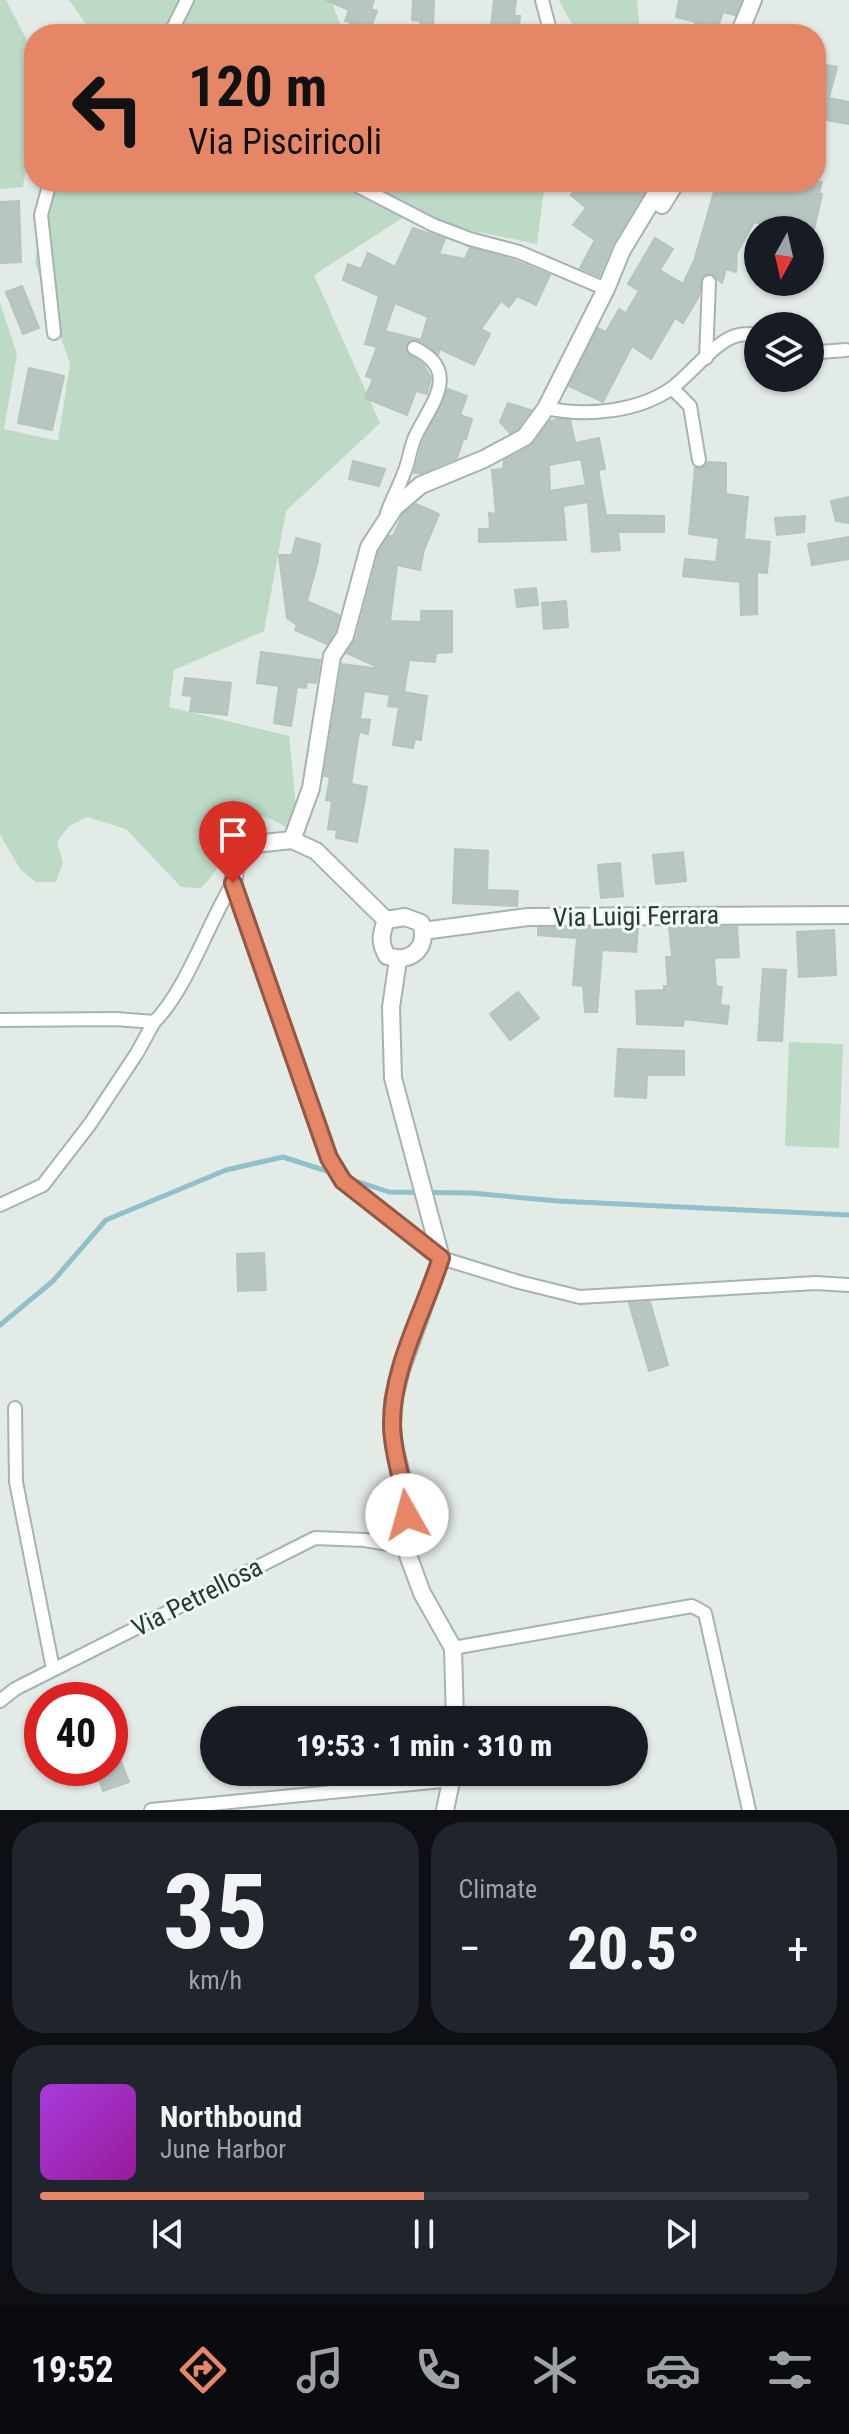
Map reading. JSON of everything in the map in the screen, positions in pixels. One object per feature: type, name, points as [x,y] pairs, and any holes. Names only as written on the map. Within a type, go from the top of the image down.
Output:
[{"type":"street","points":[[175,24],[187,0]]},
{"type":"street","points":[[542,0],[548,24]]},
{"type":"street","points":[[743,24],[753,0]]},
{"type":"street","points":[[47,192],[41,215],[54,333]]},
{"type":"street","points":[[366,192],[433,225],[519,252],[606,289]]},
{"type":"street","points":[[292,840],[311,788],[332,656],[345,636],[369,547],[395,507],[421,485],[484,459],[525,437],[546,408],[606,289],[622,250],[657,192]]},
{"type":"street","points":[[606,289],[626,264],[670,192]]},
{"type":"street","points":[[706,358],[709,282]]},
{"type":"street","points":[[546,408],[565,412],[615,409],[651,400],[672,388],[722,344],[737,335],[744,335]]},
{"type":"street","points":[[383,526],[393,495],[405,473],[414,439],[439,394],[436,365],[425,353],[414,348]]},
{"type":"street","points":[[824,352],[846,350]]},
{"type":"street","points":[[672,388],[690,406],[699,460]]},
{"type":"street","points":[[0,1205],[43,1185],[90,1124],[154,1022],[175,995],[233,883],[237,857],[246,845],[292,840],[316,851],[386,920],[381,934],[387,956],[398,960],[410,958],[420,950],[423,931]]},
{"type":"street","points":[[233,883],[329,1158],[343,1181],[441,1258],[580,1297],[815,1283],[849,1285]]},
{"type":"street","name":"Via Luigi Ferrara","points":[[386,920],[411,918],[421,923],[423,931],[528,917],[849,915]]},
{"type":"street","points":[[398,960],[391,1007],[393,1078],[441,1258],[393,1401],[394,1446],[406,1494],[405,1547],[422,1593],[453,1648],[455,1706]]},
{"type":"street","points":[[0,1020],[116,1019],[154,1022]]},
{"type":"street","points":[[15,1408],[16,1482],[53,1669]]},
{"type":"street","name":"Via Petrellosa","points":[[0,1701],[15,1689],[53,1669],[315,1538],[365,1540],[405,1547]]},
{"type":"street","points":[[453,1648],[692,1606],[705,1613],[749,1810]]},
{"type":"street","points":[[151,1810],[364,1786]]},
{"type":"street","points":[[445,1810],[451,1786]]},
{"type":"green space","points":[[0,0],[6,0],[24,35],[24,180],[23,187],[0,189]]},
{"type":"green space","points":[[69,0],[331,0],[340,24],[86,24]]},
{"type":"green space","points":[[559,0],[637,0],[639,24],[572,24]]},
{"type":"green space","points":[[44,192],[544,192],[537,244],[404,217],[314,275],[380,423],[286,511],[264,631],[174,670],[169,707],[289,736],[299,836],[263,817],[222,825],[218,867],[201,888],[181,887],[126,829],[87,817],[69,826],[57,842],[63,862],[56,882],[36,882],[20,869],[0,835],[0,303],[17,354],[4,429],[58,441],[70,364],[35,263]]},
{"type":"green space","points":[[789,1042],[843,1044],[839,1148],[785,1146]]},
{"type":"building","points":[[326,0],[374,0],[371,9],[377,11],[372,24],[353,24],[345,21],[349,10]]},
{"type":"building","points":[[413,0],[434,0],[433,24],[412,20]]},
{"type":"building","points":[[494,0],[516,0],[514,16],[520,16],[519,24],[491,24]]},
{"type":"building","points":[[679,0],[741,0],[735,15],[723,12],[719,24],[695,24],[676,17]]},
{"type":"building","points":[[826,65],[837,67],[829,98],[849,102],[849,124],[826,120]]},
{"type":"building","points":[[573,192],[644,192],[612,245],[599,276],[580,268],[595,240],[573,225],[586,208],[571,195]]},
{"type":"building","points":[[714,192],[822,194],[817,216],[744,216],[744,240],[737,253],[736,272],[726,269],[722,283],[710,273],[702,277],[699,296],[683,323],[675,318],[651,359],[632,346],[603,402],[569,386],[598,328],[606,332],[619,309],[626,313],[639,291],[628,284],[655,238],[673,249],[660,270],[683,284],[694,261]]},
{"type":"building","points":[[19,201],[21,262],[0,263],[0,202]]},
{"type":"building","points":[[413,228],[445,239],[439,254],[465,259],[470,248],[550,275],[536,305],[517,296],[509,307],[501,301],[481,329],[490,334],[474,365],[440,349],[438,355],[418,340],[407,343],[407,353],[423,364],[431,378],[427,394],[416,391],[407,415],[365,398],[373,379],[366,376],[377,347],[365,344],[379,296],[343,280],[348,264],[361,269],[368,253],[395,267]],"holes":[[[395,303],[428,317],[421,340],[385,331]]]},
{"type":"building","points":[[22,286],[39,328],[23,334],[6,292]]},
{"type":"building","points":[[29,368],[64,376],[52,430],[18,423]]},
{"type":"building","points":[[448,389],[467,396],[460,415],[472,419],[466,439],[457,458],[414,473],[423,441]]},
{"type":"building","points":[[508,403],[531,410],[518,428],[510,433],[500,422]]},
{"type":"building","points":[[570,420],[575,443],[599,438],[605,469],[598,470],[606,515],[664,516],[664,532],[618,532],[620,550],[592,552],[588,502],[563,506],[566,540],[479,542],[479,529],[490,529],[489,513],[496,514],[492,470],[503,469],[504,461],[531,446],[550,421]],"holes":[[[581,459],[586,485],[550,491],[549,465]]]},
{"type":"building","points":[[353,461],[385,469],[379,486],[349,479]]},
{"type":"building","points":[[708,462],[726,463],[726,494],[748,497],[744,539],[770,542],[767,573],[757,572],[757,614],[741,615],[740,582],[683,576],[685,559],[716,562],[719,538],[689,534],[695,468],[701,469]]},
{"type":"building","points":[[849,497],[849,523],[836,521],[831,501]]},
{"type":"building","points":[[416,504],[439,514],[424,550],[420,570],[397,565],[390,621],[421,622],[421,611],[452,611],[452,652],[436,653],[435,662],[409,660],[404,692],[427,696],[421,740],[415,739],[413,748],[393,745],[399,707],[388,706],[390,695],[364,691],[360,719],[370,720],[368,734],[359,732],[351,784],[367,787],[357,842],[336,838],[337,830],[328,829],[332,801],[326,800],[330,777],[324,776],[342,664],[382,669],[347,653],[356,639],[379,552],[389,536],[393,536],[403,514]]},
{"type":"building","points":[[805,516],[804,532],[777,535],[775,518]]},
{"type":"building","points":[[849,537],[849,559],[812,565],[808,544]]},
{"type":"building","points":[[296,538],[320,544],[307,601],[339,615],[335,631],[327,644],[295,630],[297,625],[287,618],[279,555],[292,555]]},
{"type":"building","points":[[536,588],[538,605],[517,607],[515,590]]},
{"type":"building","points":[[566,601],[568,627],[544,629],[542,603]]},
{"type":"building","points":[[261,652],[320,660],[316,683],[307,682],[306,688],[297,687],[291,726],[274,723],[279,686],[257,683]]},
{"type":"building","points":[[185,678],[231,683],[227,715],[190,711],[192,696],[183,695]]},
{"type":"building","points":[[455,849],[488,851],[487,890],[518,891],[517,906],[453,903]]},
{"type":"building","points":[[683,852],[686,881],[656,884],[653,855]]},
{"type":"building","points":[[620,863],[623,896],[601,898],[598,865]]},
{"type":"building","points":[[638,927],[636,952],[602,950],[597,1012],[585,1012],[583,986],[573,985],[577,938],[538,935],[538,928]]},
{"type":"building","points":[[669,927],[737,927],[739,957],[714,958],[716,986],[722,987],[720,1005],[729,1006],[727,1024],[684,1019],[683,1026],[637,1024],[636,991],[664,990],[664,986],[668,986],[666,957],[672,957]]},
{"type":"building","points":[[834,930],[836,975],[799,977],[797,932]]},
{"type":"building","points":[[763,969],[786,970],[782,1041],[758,1040]]},
{"type":"building","points":[[518,992],[539,1018],[510,1040],[490,1014]]},
{"type":"building","points":[[618,1049],[684,1051],[684,1075],[647,1075],[646,1098],[615,1096]]},
{"type":"building","points":[[264,1253],[266,1290],[238,1291],[237,1254]]},
{"type":"building","points":[[650,1302],[668,1365],[649,1371],[629,1303]]},
{"type":"building","points":[[101,1786],[117,1786],[103,1791]]},
{"type":"waterway","points":[[0,1325],[53,1281],[106,1220],[226,1170],[283,1157],[333,1173]]},
{"type":"waterway","points":[[350,1179],[389,1192],[471,1193],[558,1201],[849,1215]]},
{"type":"route","points":[[233,883],[329,1158],[343,1181],[441,1258],[393,1401],[394,1446],[406,1494],[407,1515]]}]
